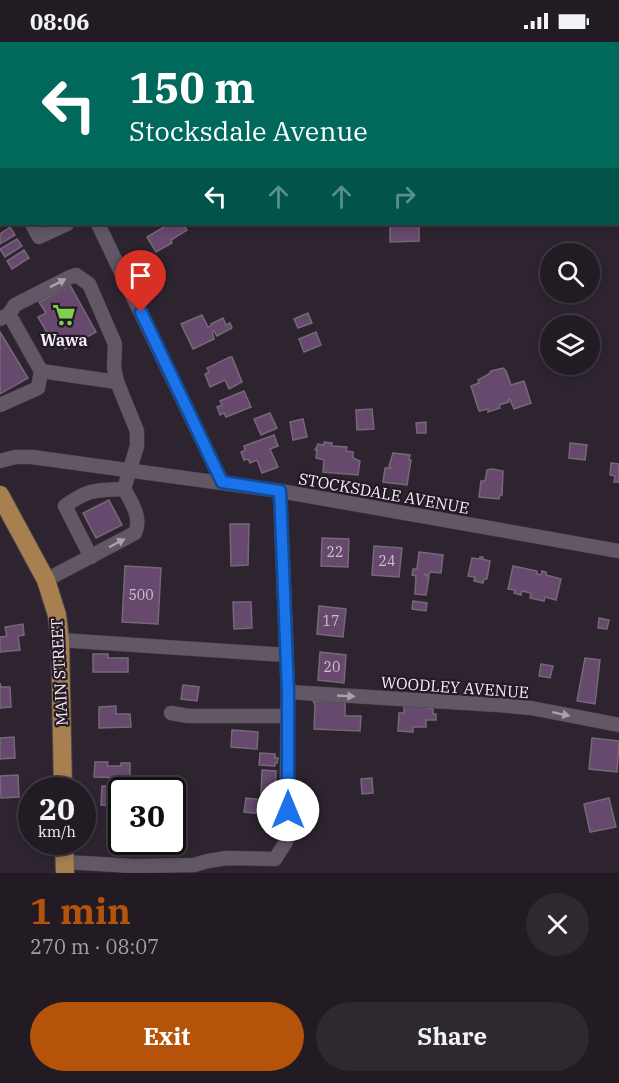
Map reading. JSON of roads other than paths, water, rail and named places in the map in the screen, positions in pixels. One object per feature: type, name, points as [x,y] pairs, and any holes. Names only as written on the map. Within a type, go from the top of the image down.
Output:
[{"type":"main road","name":"MAIN STREET","points":[[0,495],[46,580],[55,606],[60,640],[63,777]]},
{"type":"street","points":[[33,225],[39,237],[65,225]]},
{"type":"street","points":[[98,225],[222,482]]},
{"type":"street","points":[[0,405],[38,388],[40,371],[5,317],[15,305],[76,275],[89,284],[115,344],[114,367],[117,382],[137,431],[137,446],[124,489],[137,516],[138,526],[135,533],[46,580]]},
{"type":"street","points":[[40,371],[117,382]]},
{"type":"street","name":"STOCKSDALE AVENUE","points":[[0,461],[15,457],[32,457],[222,482],[619,551]]},
{"type":"street","points":[[91,557],[65,507],[81,495],[97,490],[124,489]]},
{"type":"street","points":[[64,867],[194,865],[227,858],[275,859],[286,842],[288,692],[280,491]]},
{"type":"street","points":[[60,640],[286,655]]},
{"type":"street","name":"WOODLEY AVENUE","points":[[288,692],[531,708],[619,725]]},
{"type":"street","points":[[171,713],[188,716],[288,716]]},
{"type":"place","name":"Wawa","points":[[64,315]]}]
